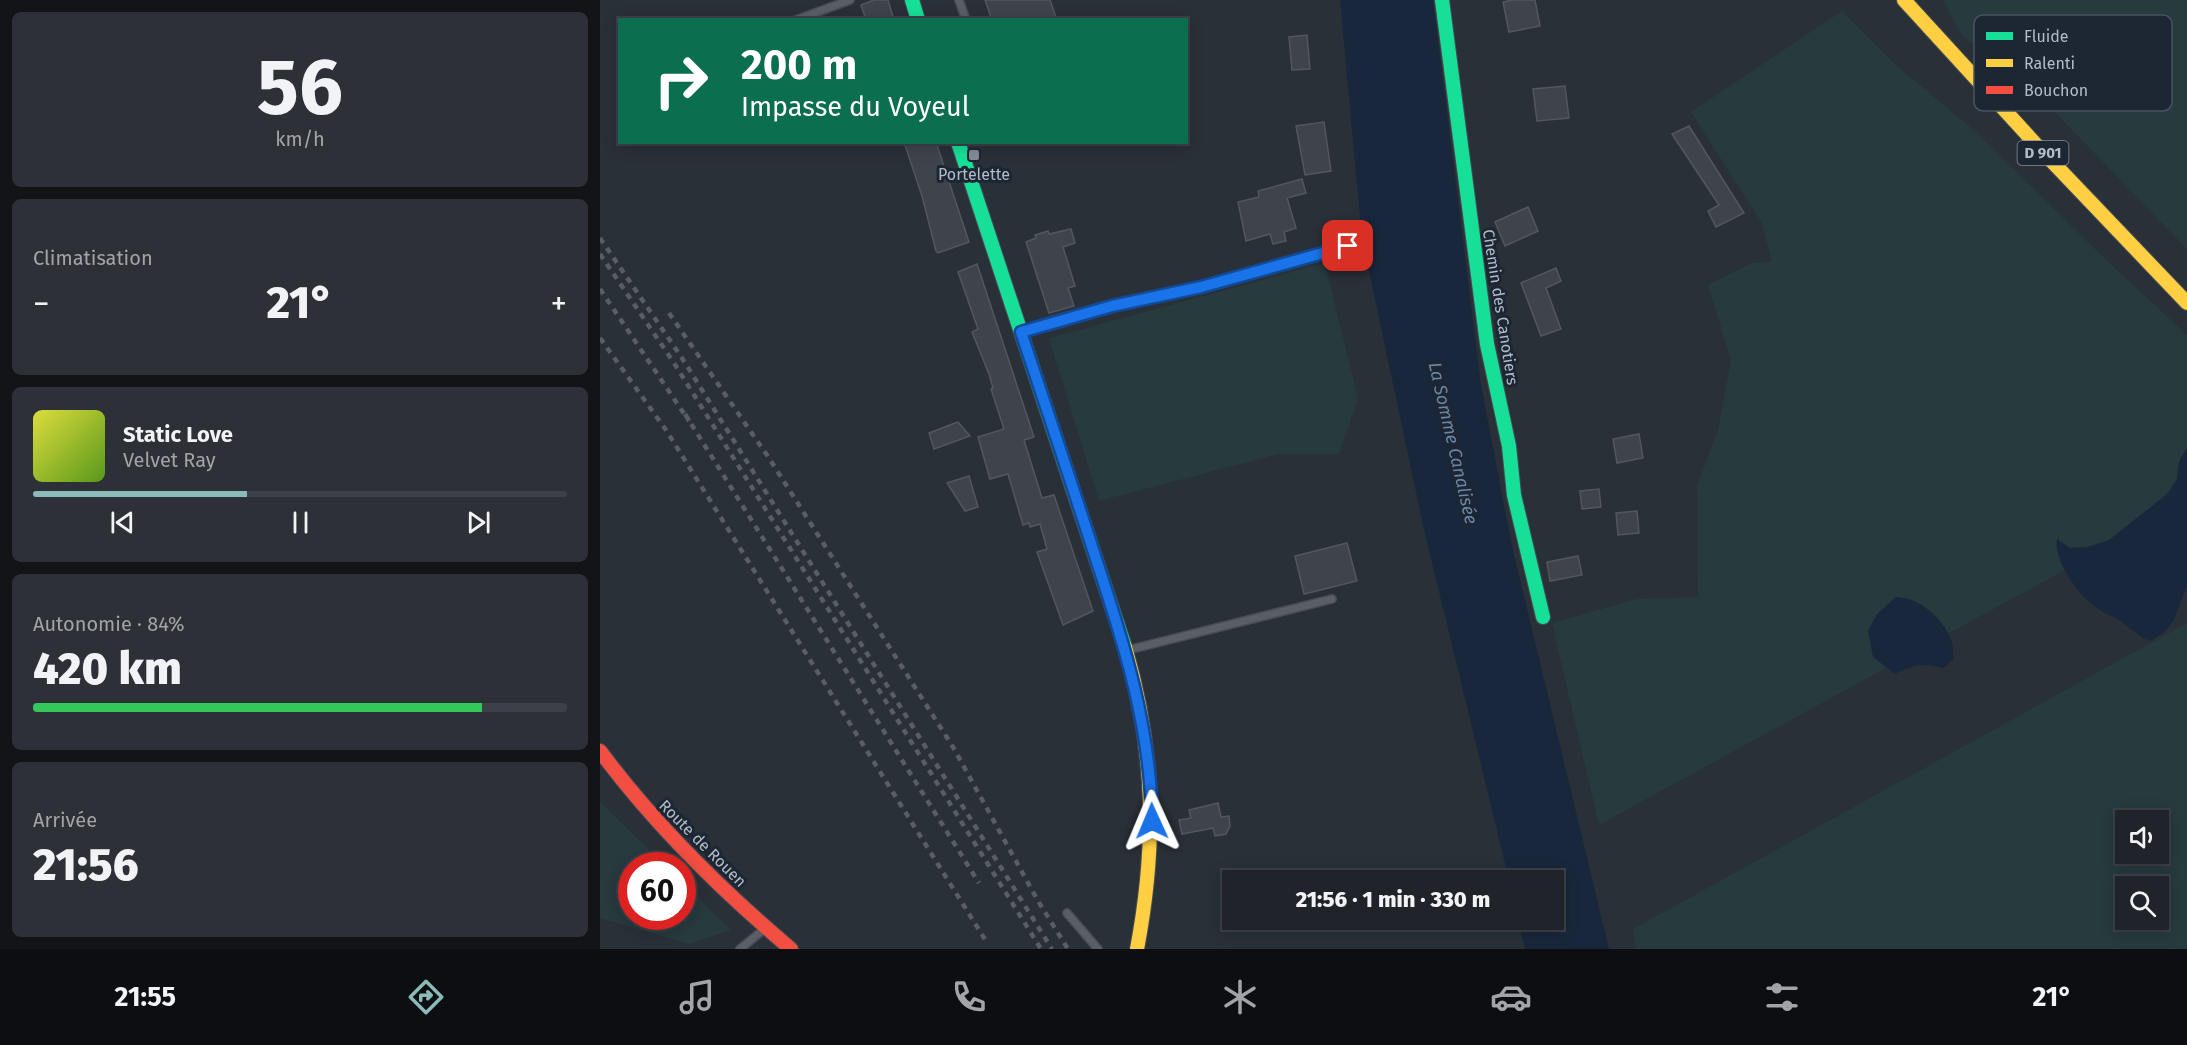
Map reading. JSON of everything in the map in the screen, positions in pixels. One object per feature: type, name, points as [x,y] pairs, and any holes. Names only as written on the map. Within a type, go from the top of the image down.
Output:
[{"type":"main road","points":[[912,0],[917,18]]},
{"type":"main road","name":"Chemin des Canotiers","points":[[1442,0],[1487,344],[1509,447],[1514,495],[1543,617]]},
{"type":"main road","name":"D 901","points":[[1904,0],[1974,78]]},
{"type":"main road","name":"D 901","points":[[2004,111],[2187,303]]},
{"type":"main road","points":[[959,144],[1125,651],[1144,726],[1152,801],[1149,873],[1137,949]]},
{"type":"main road","name":"Route de Rouen","points":[[600,751],[660,825],[765,928],[791,949]]},
{"type":"lane","points":[[801,18],[850,0]]},
{"type":"lane","points":[[959,0],[965,18]]},
{"type":"lane","points":[[1021,332],[1112,306],[1201,287],[1348,246]]},
{"type":"lane","points":[[1125,651],[1332,599]]},
{"type":"lane","points":[[1067,912],[1098,949]]},
{"type":"lane","points":[[740,949],[765,928]]},
{"type":"green space","points":[[1943,0],[2187,0],[2187,249],[2054,111],[2172,111],[2172,15],[1974,15],[1974,45],[1963,37]]},
{"type":"green space","points":[[1842,11],[1897,66],[1976,132],[2101,255],[2187,335],[2187,503],[1599,825],[1552,623],[1637,599],[1698,597],[1697,486],[1718,430],[1731,360],[1708,285],[1752,263],[1772,262],[1762,223],[1691,112]]},
{"type":"green space","points":[[1325,263],[1358,399],[1339,454],[1279,454],[1099,501],[1049,338]]},
{"type":"green space","points":[[2187,623],[2187,949],[1636,949],[1633,929]]},
{"type":"green space","points":[[600,802],[652,852],[618,852],[618,923],[600,918]]},
{"type":"green space","points":[[696,896],[731,930],[689,944],[641,930],[696,930]]},
{"type":"water","name":"La Somme Canalisée","points":[[1340,0],[1433,0],[1481,385],[1512,546],[1609,949],[1525,949],[1520,930],[1564,930],[1564,870],[1507,870],[1425,534],[1362,239]]},
{"type":"water","points":[[2187,448],[2187,587],[2171,624],[2150,641],[2097,608],[2080,593],[2062,566],[2057,539],[2070,548],[2087,547],[2109,540],[2167,494],[2177,479],[2179,461]]},
{"type":"water","points":[[1896,597],[1921,605],[1942,624],[1952,642],[1954,659],[1943,668],[1918,665],[1895,674],[1873,657],[1868,631],[1877,614]]},
{"type":"building","points":[[874,0],[888,0],[893,18],[865,18],[861,5]]},
{"type":"building","points":[[985,0],[1050,0],[1056,18],[991,18]]},
{"type":"building","points":[[1535,0],[1540,26],[1509,32],[1503,2]]},
{"type":"building","points":[[1307,35],[1310,69],[1292,70],[1289,37]]},
{"type":"building","points":[[1565,86],[1569,118],[1537,121],[1533,89]]},
{"type":"building","points":[[1324,122],[1331,171],[1305,175],[1296,126]]},
{"type":"building","points":[[1689,126],[1744,213],[1716,227],[1708,211],[1719,205],[1672,134]]},
{"type":"building","points":[[905,144],[937,144],[969,242],[938,253]]},
{"type":"building","points":[[1302,179],[1306,193],[1287,198],[1296,228],[1284,232],[1286,241],[1273,244],[1270,234],[1246,241],[1238,202],[1259,197],[1258,191]]},
{"type":"building","points":[[1528,207],[1538,231],[1505,246],[1495,222]]},
{"type":"building","points":[[1071,229],[1075,243],[1063,247],[1075,286],[1068,288],[1074,306],[1049,313],[1026,242],[1036,238],[1035,235],[1048,231],[1049,234]]},
{"type":"building","points":[[977,264],[1034,437],[1024,440],[1042,498],[1054,495],[1093,611],[1063,625],[1037,552],[1047,549],[1040,524],[1030,527],[1029,523],[1023,525],[1008,474],[990,479],[978,437],[1004,429],[991,389],[993,388],[989,374],[972,332],[978,329],[958,272]]},
{"type":"building","points":[[1556,268],[1561,281],[1546,288],[1561,329],[1541,336],[1521,283]]},
{"type":"building","points":[[958,422],[970,436],[934,449],[929,433]]},
{"type":"building","points":[[1639,434],[1643,458],[1617,463],[1613,439]]},
{"type":"building","points":[[969,476],[978,507],[965,511],[947,483]]},
{"type":"building","points":[[1599,489],[1601,507],[1582,509],[1580,491]]},
{"type":"building","points":[[1637,511],[1639,533],[1618,535],[1616,513]]},
{"type":"building","points":[[1347,543],[1357,581],[1304,594],[1295,556]]},
{"type":"building","points":[[1578,556],[1582,575],[1550,581],[1547,562]]},
{"type":"building","points":[[1218,803],[1221,817],[1229,816],[1230,826],[1226,834],[1215,836],[1213,828],[1182,834],[1179,820],[1191,818],[1189,810]]},
{"type":"railway","points":[[600,238],[682,358],[1052,949]]},
{"type":"railway","points":[[600,254],[674,363],[1041,949]]},
{"type":"railway","points":[[600,289],[689,421]]},
{"type":"railway","points":[[669,313],[769,458],[953,747],[1038,901],[1068,949]]},
{"type":"railway","points":[[600,338],[666,430],[986,941]]},
{"type":"railway","points":[[685,414],[979,883]]},
{"type":"traffic: fast","points":[[912,0],[917,18]]},
{"type":"traffic: fast","points":[[1442,0],[1487,344],[1509,446],[1514,495],[1543,617]]},
{"type":"traffic: fast","points":[[959,144],[1125,647]]},
{"type":"traffic: slow","points":[[1904,0],[1974,77]]},
{"type":"traffic: slow","points":[[2005,111],[2187,303]]},
{"type":"traffic: slow","points":[[1125,647],[1142,723],[1150,797],[1148,872],[1137,949]]},
{"type":"traffic: jam","points":[[600,751],[643,805],[690,855],[791,949]]},
{"type":"place","name":"Portelette","points":[[974,155]]},
{"type":"route","points":[[1152,821],[1147,744],[1133,681],[1109,599],[1021,332],[1112,306],[1201,287],[1348,246]]}]
